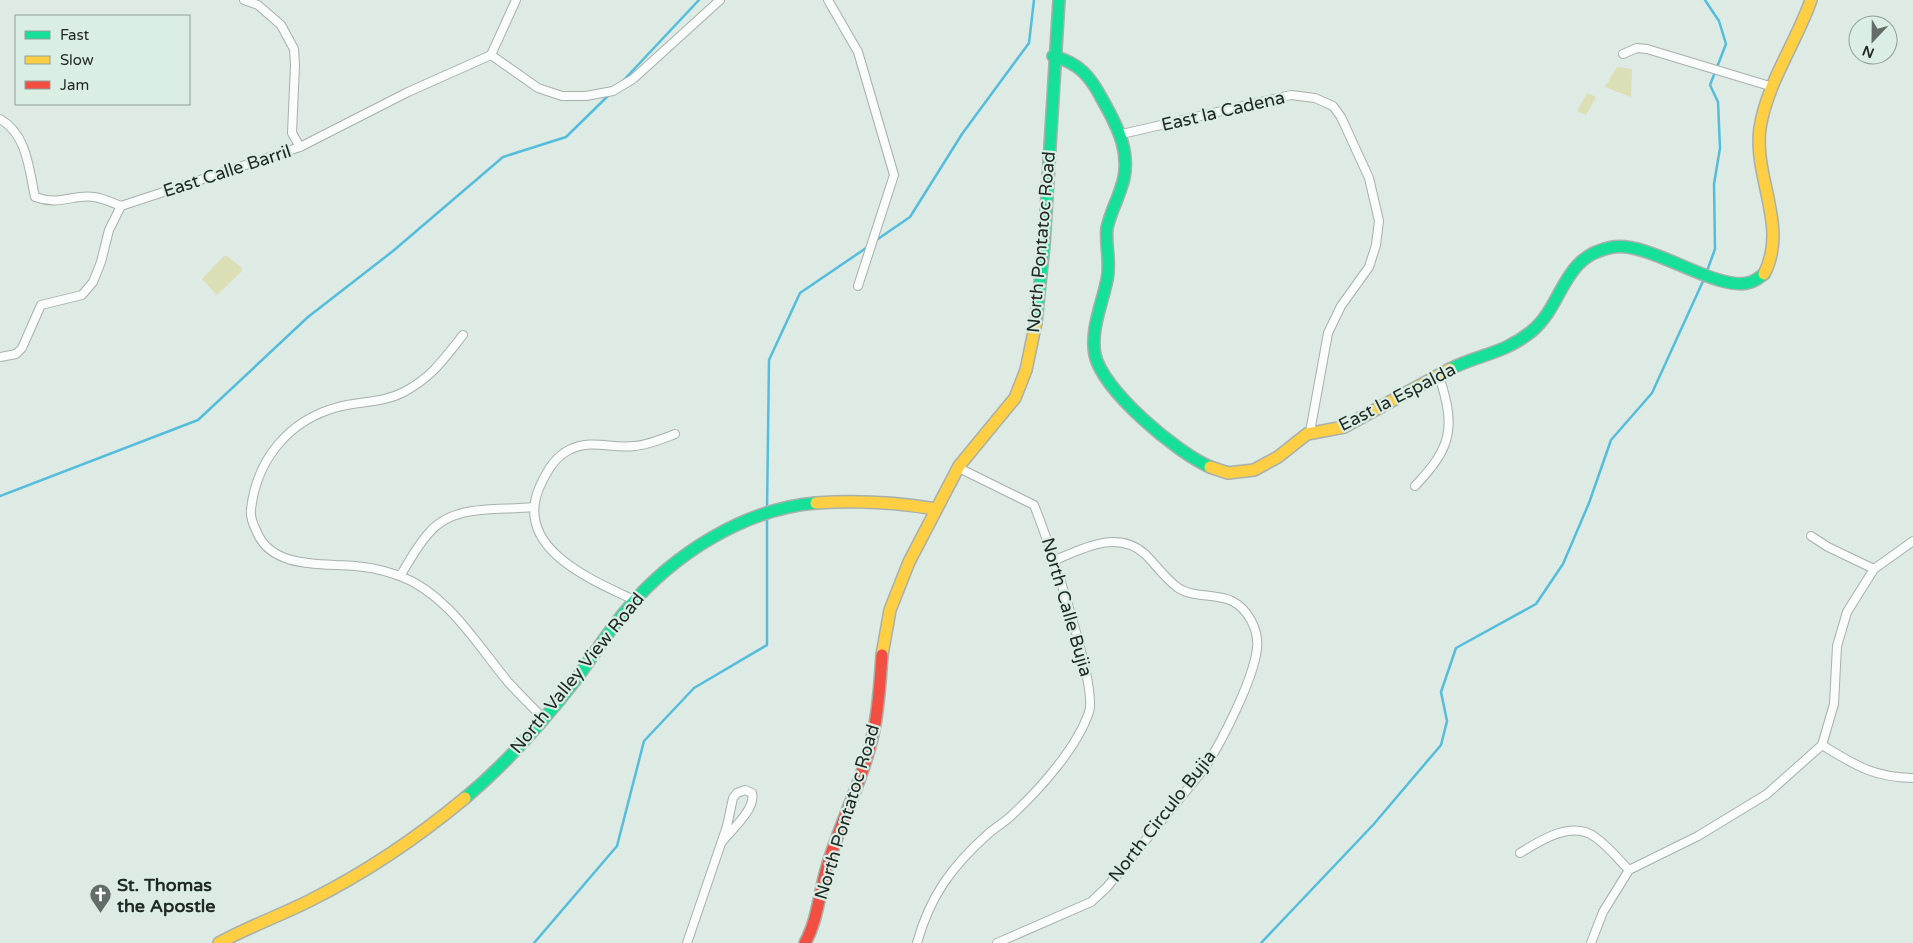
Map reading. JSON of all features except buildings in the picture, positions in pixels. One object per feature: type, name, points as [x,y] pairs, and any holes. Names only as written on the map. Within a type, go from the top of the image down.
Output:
[{"type":"street","points":[[244,0],[260,2],[281,25],[294,49],[292,133],[300,147]]},
{"type":"street","points":[[516,0],[492,55],[538,88],[562,96],[586,96],[613,91],[640,73],[720,0]]},
{"type":"street","points":[[828,0],[858,52],[894,175],[858,286]]},
{"type":"street","name":"North Pontatoc Road","points":[[805,943],[816,918],[828,866],[862,773],[870,744],[877,714],[881,658],[889,612],[908,563],[958,468],[1014,399],[1030,352],[1039,302],[1049,179],[1053,56],[1059,0]]},
{"type":"street","points":[[1623,54],[1637,48],[1646,49],[1773,87],[1804,21],[1811,0]]},
{"type":"street","name":"East Calle Barril","points":[[121,206],[300,147],[408,92],[492,55]]},
{"type":"street","points":[[1053,56],[1067,59],[1087,71],[1122,134],[1126,174],[1107,225],[1109,265],[1094,335],[1097,362],[1113,387],[1141,417],[1188,454],[1214,468],[1229,473],[1259,468],[1281,456],[1310,432]]},
{"type":"street","name":"East la Espalda","points":[[1310,432],[1337,430],[1460,364],[1492,356],[1514,344],[1539,323],[1564,280],[1577,264],[1600,248],[1631,247],[1731,284],[1746,286],[1757,280],[1766,272],[1773,249],[1773,222],[1758,148],[1765,105],[1773,87]]},
{"type":"street","name":"East la Cadena","points":[[1122,134],[1291,95],[1315,98],[1333,106],[1341,117],[1369,178],[1379,221],[1376,245],[1369,267],[1341,306],[1328,333],[1310,432]]},
{"type":"street","points":[[0,119],[10,124],[22,142],[35,197],[60,202],[94,196],[121,206],[109,230],[101,262],[93,282],[82,294],[41,305],[22,348],[16,354],[0,357]]},
{"type":"street","points":[[463,335],[433,373],[403,392],[387,399],[339,406],[311,416],[283,436],[267,459],[254,491],[250,512],[260,540],[274,553],[301,564],[337,565],[400,576],[438,600],[452,612],[511,685],[543,718]]},
{"type":"street","points":[[1415,486],[1437,462],[1446,442],[1448,422],[1446,400],[1439,376]]},
{"type":"street","points":[[634,600],[566,564],[548,548],[538,527],[533,507],[546,472],[570,449],[596,443],[634,446],[675,434]]},
{"type":"street","name":"North Calle Bujia","points":[[918,943],[934,897],[947,875],[988,834],[1012,815],[1044,780],[1079,734],[1090,711],[1091,690],[1084,658],[1034,505],[958,468]]},
{"type":"street","name":"North Valley View Road","points":[[219,943],[247,926],[318,897],[401,848],[470,794],[508,758],[543,718],[634,600],[676,563],[701,545],[744,521],[771,511],[818,502],[902,501],[936,509]]},
{"type":"street","points":[[400,576],[428,533],[443,520],[463,512],[533,507]]},
{"type":"street","points":[[1811,536],[1828,547],[1874,568]]},
{"type":"street","name":"North Circulo Bujia","points":[[997,943],[1091,902],[1107,887],[1204,769],[1215,751],[1254,664],[1258,646],[1255,627],[1242,608],[1232,601],[1218,596],[1179,589],[1144,554],[1127,544],[1110,541],[1092,545],[1053,561]]},
{"type":"street","points":[[1591,943],[1603,912],[1629,870],[1698,836],[1767,794],[1822,745],[1834,704],[1837,646],[1847,612],[1874,568],[1913,541]]},
{"type":"street","points":[[1822,745],[1863,770],[1893,778],[1913,778]]},
{"type":"street","points":[[687,943],[722,842],[733,798],[737,793],[745,790],[752,793],[754,801],[750,809],[722,842]]},
{"type":"street","points":[[1520,853],[1546,836],[1572,831],[1594,836],[1629,870]]},
{"type":"green space","points":[[1617,67],[1632,69],[1631,97],[1605,87]]},
{"type":"green space","points":[[1587,93],[1596,97],[1586,115],[1577,111]]},
{"type":"green space","points":[[224,256],[227,256],[242,268],[241,272],[217,295],[202,279]]},
{"type":"waterway","points":[[621,83],[699,0]]},
{"type":"waterway","points":[[875,241],[910,217],[962,134],[1029,43],[1034,0]]},
{"type":"waterway","points":[[1705,0],[1719,21],[1726,44],[1710,85],[1718,102],[1720,148],[1714,184],[1715,249],[1707,271]]},
{"type":"waterway","points":[[0,496],[198,420],[308,317],[393,251],[503,157],[566,137],[610,94]]},
{"type":"waterway","points":[[767,510],[769,360],[800,293],[869,246]]},
{"type":"waterway","points":[[1261,943],[1373,825],[1441,745],[1447,721],[1441,692],[1456,648],[1536,604],[1563,564],[1589,503],[1611,440],[1652,393],[1704,279]]},
{"type":"waterway","points":[[534,943],[617,846],[644,741],[694,688],[767,645],[767,518]]},
{"type":"traffic: fast","points":[[1036,322],[1044,245],[1059,0]]},
{"type":"traffic: fast","points":[[1053,56],[1070,62],[1088,77],[1098,91],[1113,120],[1122,142],[1124,153],[1124,176],[1107,228],[1108,273],[1095,327],[1095,355],[1101,370],[1112,386],[1143,419],[1179,448],[1210,467]]},
{"type":"traffic: fast","points":[[1450,369],[1512,345],[1532,331],[1543,320],[1573,270],[1583,260],[1596,252],[1613,247],[1629,247],[1665,259],[1703,275],[1737,284],[1753,281],[1764,274]]},
{"type":"traffic: fast","points":[[465,798],[495,771],[536,728],[574,682],[628,608],[646,588],[667,570],[712,538],[737,525],[763,514],[789,507],[816,503]]},
{"type":"traffic: slow","points":[[1764,274],[1771,256],[1773,238],[1772,220],[1761,165],[1760,128],[1775,79],[1811,0]]},
{"type":"traffic: slow","points":[[882,655],[890,610],[909,562],[959,466],[1015,398],[1026,370],[1036,322]]},
{"type":"traffic: slow","points":[[1210,467],[1228,473],[1254,470],[1278,457],[1307,434],[1344,427],[1450,369]]},
{"type":"traffic: slow","points":[[816,503],[876,502],[936,509]]},
{"type":"traffic: slow","points":[[219,943],[309,901],[350,879],[409,841],[465,798]]},
{"type":"traffic: jam","points":[[805,943],[816,915],[832,850],[869,751],[877,714],[882,655]]},
{"type":"place","name":"St. Thomas the Apostle","points":[[101,914]]}]
